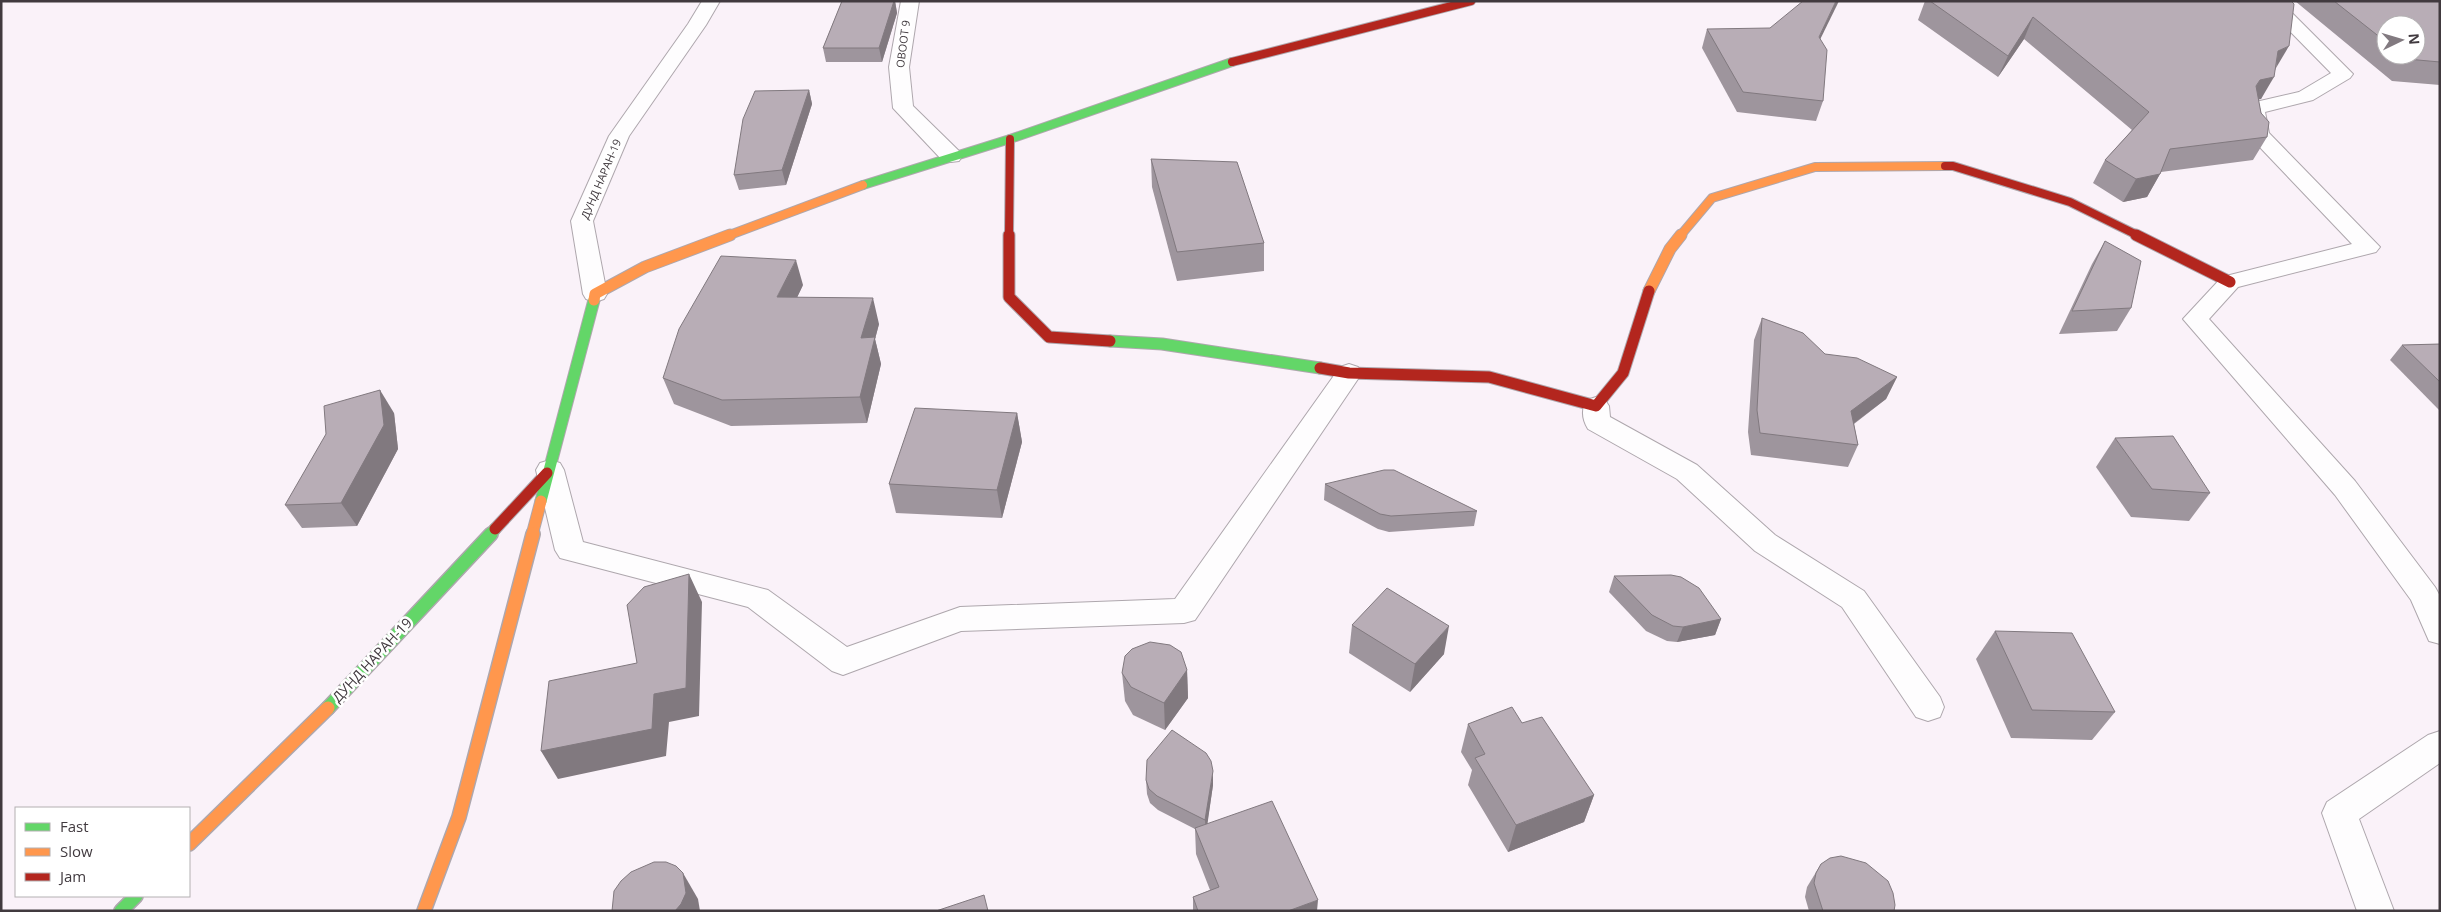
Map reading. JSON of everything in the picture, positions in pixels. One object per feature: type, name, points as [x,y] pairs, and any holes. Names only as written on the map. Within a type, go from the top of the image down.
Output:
[{"type":"street","name":"ДУНД НАРАН-19","points":[[595,294],[582,220],[619,136],[711,1]]},
{"type":"street","name":"ОВООТ 9","points":[[910,1],[899,67],[903,108],[952,156]]},
{"type":"street","points":[[424,911],[459,817],[595,294],[645,267],[843,191],[952,156],[1010,140],[1230,63],[1471,1]]},
{"type":"street","points":[[2269,1],[2343,74],[2306,96],[2254,108],[2259,135],[2368,247],[2230,282],[2195,319],[2345,488],[2424,595],[2440,632]]},
{"type":"street","points":[[1010,140],[1009,297],[1049,337],[1162,344],[1349,373],[1489,377],[1596,406]]},
{"type":"street","points":[[1928,707],[1853,599],[1764,543],[1687,472],[1597,422],[1596,406],[1623,373],[1646,298],[1670,249],[1712,198],[1815,167],[1952,166],[2070,202],[2230,282]]},
{"type":"street","points":[[550,470],[570,550],[757,598],[843,662],[960,619],[1184,611],[1349,373]]},
{"type":"street","name":"ДУНД НАРАН-19","points":[[190,843],[339,697],[550,470]]},
{"type":"street","points":[[2376,911],[2339,813],[2440,745]]},
{"type":"street","points":[[121,911],[135,897]]},
{"type":"building","points":[[842,1],[894,1],[879,48],[823,48]]},
{"type":"building","points":[[1803,1],[1836,1],[1819,37],[1827,50],[1823,101],[1743,92],[1707,29],[1770,28]]},
{"type":"building","points":[[1930,1],[2291,1],[2294,4],[2289,46],[2278,51],[2274,77],[2260,80],[2256,86],[2261,113],[2269,122],[2267,137],[2170,149],[2160,174],[2136,179],[2105,160],[2149,112],[2033,17],[2008,56]]},
{"type":"building","points":[[2334,1],[2440,1],[2440,62],[2426,61],[2426,15],[2376,15],[2376,34]]},
{"type":"building","points":[[809,90],[782,170],[734,175],[743,119],[755,91]]},
{"type":"building","points":[[1151,159],[1237,162],[1264,243],[1177,252]]},
{"type":"building","points":[[2105,241],[2141,261],[2131,308],[2072,311]]},
{"type":"building","points":[[721,256],[796,260],[777,297],[873,298],[861,338],[875,337],[860,397],[722,400],[663,378],[679,329]]},
{"type":"building","points":[[1762,318],[1803,333],[1825,354],[1857,358],[1897,377],[1851,411],[1858,445],[1760,433],[1757,410]]},
{"type":"building","points":[[2440,344],[2440,382],[2402,345]]},
{"type":"building","points":[[380,390],[384,425],[341,503],[285,505],[326,434],[324,406]]},
{"type":"building","points":[[915,408],[1017,413],[997,490],[889,484]]},
{"type":"building","points":[[2173,436],[2210,493],[2152,489],[2115,438]]},
{"type":"building","points":[[1384,470],[1394,470],[1477,511],[1391,516],[1380,514],[1325,484]]},
{"type":"building","points":[[689,574],[686,688],[654,694],[652,729],[541,751],[549,681],[637,663],[627,605],[644,587]]},
{"type":"building","points":[[1671,575],[1681,577],[1699,588],[1721,619],[1683,627],[1673,626],[1652,615],[1614,576]]},
{"type":"building","points":[[1387,588],[1449,626],[1415,664],[1352,625]]},
{"type":"building","points":[[1995,631],[2072,633],[2115,712],[2032,710]]},
{"type":"building","points":[[1150,642],[1170,645],[1181,652],[1187,670],[1164,703],[1131,687],[1122,673],[1125,656],[1132,649]]},
{"type":"building","points":[[1512,707],[1522,723],[1542,717],[1594,795],[1516,825],[1475,758],[1485,754],[1468,724]]},
{"type":"building","points":[[1172,730],[1206,753],[1211,761],[1213,771],[1205,820],[1157,796],[1149,789],[1146,780],[1147,760]]},
{"type":"building","points":[[1272,801],[1318,900],[1288,911],[1198,911],[1193,897],[1219,887],[1195,828]]},
{"type":"building","points":[[1841,856],[1866,863],[1888,881],[1893,893],[1894,911],[1823,911],[1814,883],[1816,873],[1821,864],[1830,858]]},
{"type":"building","points":[[654,862],[666,862],[676,866],[683,873],[686,893],[675,911],[612,911],[614,891],[621,881],[631,872]]},
{"type":"building","points":[[984,895],[988,911],[936,911]]},
{"type":"traffic: fast","points":[[863,185],[1010,139],[1232,62]]},
{"type":"traffic: fast","points":[[541,501],[594,300]]},
{"type":"traffic: fast","points":[[1110,341],[1162,344],[1320,368]]},
{"type":"traffic: fast","points":[[328,708],[495,529]]},
{"type":"traffic: fast","points":[[121,911],[135,897]]},
{"type":"traffic: slow","points":[[1649,291],[1670,249],[1712,198],[1815,167],[1945,166]]},
{"type":"traffic: slow","points":[[594,300],[595,294],[645,267],[863,185]]},
{"type":"traffic: slow","points":[[424,911],[459,817],[541,501]]},
{"type":"traffic: slow","points":[[190,843],[328,708]]},
{"type":"traffic: jam","points":[[1232,62],[1471,1]]},
{"type":"traffic: jam","points":[[1010,139],[1009,297],[1049,337],[1110,341]]},
{"type":"traffic: jam","points":[[1945,166],[1953,166],[2070,202],[2230,282]]},
{"type":"traffic: jam","points":[[1320,368],[1349,373],[1489,377],[1596,406],[1623,373],[1649,291]]},
{"type":"traffic: jam","points":[[495,529],[547,473]]}]
